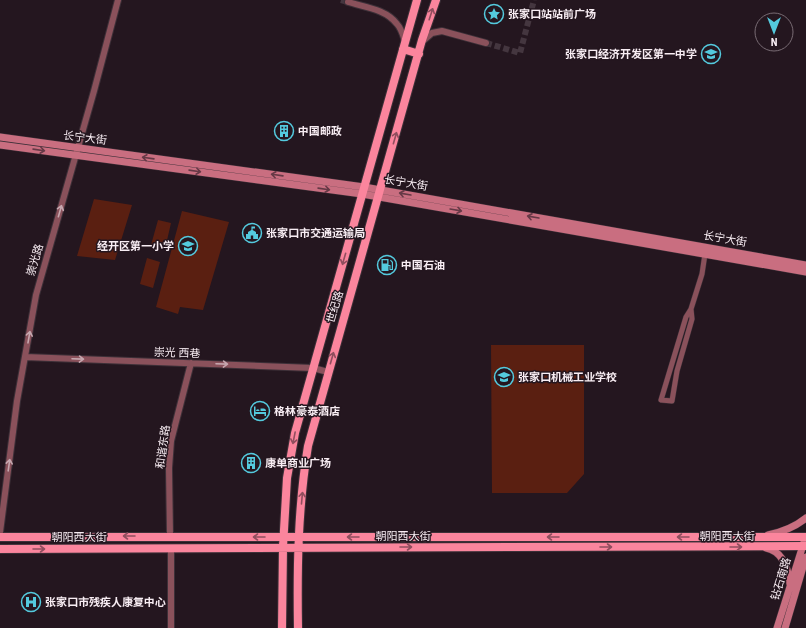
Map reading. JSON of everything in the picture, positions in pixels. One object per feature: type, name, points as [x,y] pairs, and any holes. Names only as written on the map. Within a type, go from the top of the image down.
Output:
[{"type":"main road","name":"世纪路","points":[[282,628],[283,547],[287,478],[295,433],[417,0]]},
{"type":"main road","name":"世纪路","points":[[298,628],[298,537],[307,452],[379,193],[436,0]]},
{"type":"main road","points":[[404,45],[420,50]]},
{"type":"main road","name":"长宁大街","points":[[0,137],[76,152]]},
{"type":"main road","name":"长宁大街","points":[[0,145],[76,152],[363,190],[806,272]]},
{"type":"main road","name":"长宁大街","points":[[379,193],[806,265]]},
{"type":"main road","points":[[760,537],[782,531],[806,518]]},
{"type":"main road","name":"朝阳西大街","points":[[0,537],[806,537]]},
{"type":"main road","name":"钻石南路","points":[[777,628],[806,537]]},
{"type":"main road","name":"朝阳西大街","points":[[0,549],[804,546]]},
{"type":"main road","points":[[760,547],[771,549],[778,553],[788,568],[790,586]]},
{"type":"main road","name":"钻石南路","points":[[785,628],[806,557]]},
{"type":"main road","points":[[801,574],[806,566]]},
{"type":"street","name":"崇光路","points":[[0,532],[17,400],[36,295],[118,0]]},
{"type":"street","points":[[348,2],[380,11],[391,17],[398,24],[404,45]]},
{"type":"street","points":[[420,50],[428,35],[442,31],[486,43]]},
{"type":"street","points":[[691,309],[692,319],[677,371],[672,401],[661,400],[686,317],[691,309],[702,274],[705,254]]},
{"type":"street","name":"崇光 西巷","points":[[25,357],[313,368],[328,372]]},
{"type":"street","name":"和谐东路","points":[[170,536],[169,468],[171,441],[191,363]]},
{"type":"street","points":[[171,548],[171,628]]},
{"type":"shaded area","points":[[94,199],[132,205],[115,260],[77,256]]},
{"type":"shaded area","points":[[182,211],[229,222],[203,310],[180,307],[178,314],[156,307]]},
{"type":"shaded area","points":[[158,220],[171,223],[165,249],[151,245]]},
{"type":"shaded area","points":[[147,258],[160,262],[153,288],[140,284]]},
{"type":"shaded area","points":[[491,345],[584,345],[584,474],[567,493],[492,493]]},
{"type":"tunnel","points":[[341,0],[348,2]]},
{"type":"tunnel","points":[[486,43],[520,53],[534,0]]},
{"type":"place","name":"张家口站站前广场","points":[[494,14]]},
{"type":"place","name":"张家口经济开发区第一中学","points":[[711,54]]},
{"type":"place","name":"中国邮政","points":[[284,131]]},
{"type":"place","name":"张家口市交通运输局","points":[[252,233]]},
{"type":"place","name":"经开区第一小学","points":[[188,246]]},
{"type":"place","name":"中国石油","points":[[387,265]]},
{"type":"place","name":"张家口机械工业学校","points":[[504,377]]},
{"type":"place","name":"格林豪泰酒店","points":[[260,411]]},
{"type":"place","name":"康单商业广场","points":[[251,463]]},
{"type":"place","name":"张家口市残疾人康复中心","points":[[31,602]]}]
